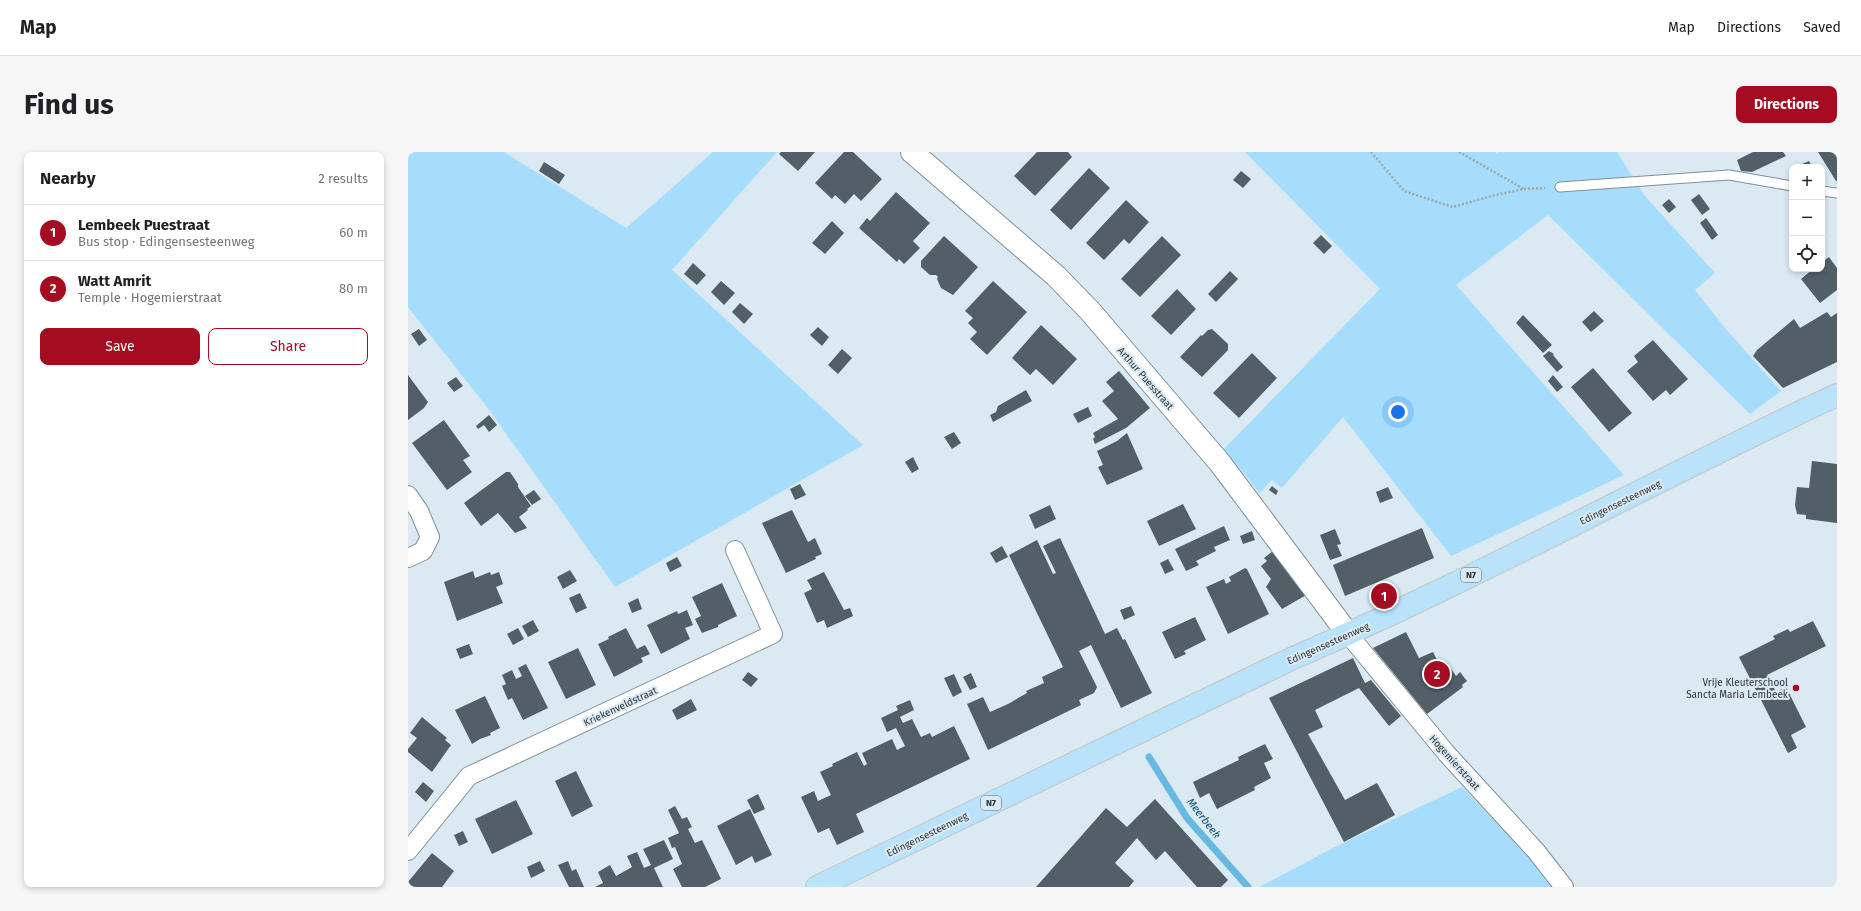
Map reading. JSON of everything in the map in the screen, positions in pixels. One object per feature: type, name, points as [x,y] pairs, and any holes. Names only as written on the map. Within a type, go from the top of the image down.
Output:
[{"type":"main road","name":"Edingensesteenweg","points":[[817,887],[1291,659],[1348,634],[1594,515],[1765,428],[1837,395]]},
{"type":"street","name":"Arthur Puesstraat","points":[[912,152],[1056,276],[1090,312],[1220,463],[1348,634]]},
{"type":"street","points":[[408,495],[419,511],[430,537],[423,551],[408,558]]},
{"type":"street","name":"Kriekenveldstraat","points":[[408,851],[469,776],[773,634],[735,550]]},
{"type":"street","name":"Hogemierstraat","points":[[1348,634],[1447,754],[1536,850],[1564,887]]},
{"type":"lane","points":[[1560,187],[1729,175],[1789,185]]},
{"type":"lane","points":[[1825,191],[1837,193]]},
{"type":"path","points":[[1371,152],[1404,191],[1453,207],[1524,189],[1560,187]]},
{"type":"path","points":[[1459,152],[1524,189]]},
{"type":"shaded area","points":[[408,152],[504,152],[626,228],[713,152],[777,152],[672,270],[863,445],[615,587],[490,411],[408,307]]},
{"type":"shaded area","points":[[1245,152],[1495,152],[1499,154],[1498,152],[1617,152],[1644,195],[1715,273],[1695,290],[1725,328],[1781,391],[1750,414],[1548,215],[1456,285],[1624,475],[1451,556],[1343,417],[1282,488],[1272,480],[1260,493],[1224,449],[1380,289]]},
{"type":"shaded area","points":[[1462,787],[1531,857],[1554,887],[1259,887],[1337,846]]},
{"type":"building","points":[[781,152],[815,152],[798,171],[779,154]]},
{"type":"building","points":[[844,152],[853,152],[882,179],[861,201],[854,194],[845,204],[835,195],[832,199],[815,183]]},
{"type":"building","points":[[1037,152],[1068,152],[1072,157],[1035,196],[1014,176]]},
{"type":"building","points":[[1753,152],[1783,152],[1786,156],[1752,172],[1741,171],[1737,160]]},
{"type":"building","points":[[1818,152],[1837,152],[1837,181],[1836,181]]},
{"type":"building","points":[[1809,161],[1810,164],[1802,164]]},
{"type":"building","points":[[544,162],[565,175],[559,184],[539,171]]},
{"type":"building","points":[[1089,168],[1110,188],[1071,230],[1050,210]]},
{"type":"building","points":[[1241,171],[1251,179],[1243,188],[1233,180]]},
{"type":"building","points":[[896,192],[930,223],[913,241],[920,248],[904,264],[899,259],[897,262],[859,228],[867,218],[870,221]]},
{"type":"building","points":[[1699,194],[1710,209],[1702,215],[1691,200]]},
{"type":"building","points":[[1669,199],[1676,207],[1669,213],[1662,205]]},
{"type":"building","points":[[1126,200],[1149,222],[1129,244],[1124,239],[1104,260],[1086,243]]},
{"type":"building","points":[[1706,218],[1718,235],[1712,240],[1700,223]]},
{"type":"building","points":[[832,221],[844,233],[825,254],[812,243]]},
{"type":"building","points":[[1321,235],[1332,246],[1324,254],[1313,243]]},
{"type":"building","points":[[944,236],[978,267],[953,295],[941,288],[936,275],[930,275],[921,267],[921,261]]},
{"type":"building","points":[[1162,236],[1181,255],[1140,297],[1121,279]]},
{"type":"building","points":[[1829,257],[1837,268],[1837,290],[1820,303],[1801,279],[1809,272],[1825,272],[1825,260]]},
{"type":"building","points":[[693,263],[706,275],[697,285],[684,274]]},
{"type":"building","points":[[1230,271],[1238,279],[1216,302],[1208,294]]},
{"type":"building","points":[[721,281],[735,293],[724,305],[711,292]]},
{"type":"building","points":[[993,281],[1027,312],[987,355],[970,339],[977,332],[968,323],[973,318],[965,311]]},
{"type":"building","points":[[1177,289],[1196,309],[1171,335],[1151,316]]},
{"type":"building","points":[[740,303],[753,314],[744,324],[732,312]]},
{"type":"building","points":[[1594,311],[1604,321],[1591,332],[1582,322]]},
{"type":"building","points":[[1827,312],[1831,317],[1837,313],[1837,362],[1783,388],[1753,356],[1757,350],[1794,319],[1800,328]]},
{"type":"building","points":[[1523,315],[1552,345],[1543,353],[1516,323]]},
{"type":"building","points":[[1041,325],[1077,359],[1053,385],[1036,369],[1030,375],[1012,358]]},
{"type":"building","points":[[818,327],[829,337],[822,346],[810,335]]},
{"type":"building","points":[[419,329],[427,340],[419,346],[411,334]]},
{"type":"building","points":[[1212,329],[1228,344],[1228,350],[1202,377],[1180,357],[1201,335],[1202,336],[1208,330]]},
{"type":"building","points":[[1653,340],[1688,379],[1670,395],[1666,390],[1653,401],[1627,371],[1638,362],[1634,356]]},
{"type":"building","points":[[842,349],[852,358],[838,374],[828,365]]},
{"type":"building","points":[[1549,351],[1554,354],[1553,355],[1563,367],[1557,372],[1543,356]]},
{"type":"building","points":[[1252,353],[1277,378],[1239,418],[1213,393]]},
{"type":"building","points":[[1593,368],[1632,413],[1609,432],[1571,387]]},
{"type":"building","points":[[1119,371],[1150,408],[1126,428],[1095,444],[1093,439],[1095,437],[1093,433],[1118,419],[1102,401],[1114,391],[1106,382]]},
{"type":"building","points":[[408,375],[428,402],[424,408],[408,420]]},
{"type":"building","points":[[1553,375],[1563,387],[1557,392],[1548,381]]},
{"type":"building","points":[[456,377],[463,386],[454,392],[447,383]]},
{"type":"building","points":[[1026,390],[1032,401],[993,422],[990,415],[996,412],[998,406]]},
{"type":"building","points":[[1088,407],[1092,416],[1078,423],[1073,414]]},
{"type":"building","points":[[489,415],[497,425],[489,432],[484,425],[478,429],[476,426]]},
{"type":"building","points":[[444,420],[470,456],[463,460],[472,472],[447,490],[412,443]]},
{"type":"building","points":[[954,432],[961,443],[952,449],[944,437]]},
{"type":"building","points":[[1127,433],[1143,469],[1107,485],[1098,467],[1103,465],[1097,451],[1117,441]]},
{"type":"building","points":[[913,457],[919,469],[912,473],[905,462]]},
{"type":"building","points":[[1812,461],[1837,464],[1837,523],[1806,519],[1806,515],[1797,514],[1795,505],[1797,487],[1809,488]]},
{"type":"building","points":[[506,472],[510,472],[531,506],[519,517],[527,528],[515,533],[498,513],[481,526],[464,503]]},
{"type":"building","points":[[800,484],[806,495],[795,500],[790,489]]},
{"type":"building","points":[[1272,486],[1278,491],[1276,495],[1269,490]]},
{"type":"building","points":[[1388,487],[1393,498],[1380,503],[1376,492]]},
{"type":"building","points":[[534,490],[541,499],[532,505],[525,496]]},
{"type":"building","points":[[1183,504],[1196,529],[1159,546],[1147,521]]},
{"type":"building","points":[[1050,505],[1056,519],[1035,529],[1029,515]]},
{"type":"building","points":[[792,510],[808,542],[815,538],[822,554],[815,557],[816,559],[786,573],[762,523]]},
{"type":"building","points":[[1224,526],[1230,540],[1214,547],[1216,551],[1196,561],[1199,565],[1186,571],[1175,549]]},
{"type":"building","points":[[1422,528],[1434,558],[1345,596],[1333,565]]},
{"type":"building","points":[[1335,529],[1341,544],[1337,545],[1342,556],[1330,560],[1320,535]]},
{"type":"building","points":[[1252,531],[1255,540],[1243,544],[1240,536]]},
{"type":"building","points":[[1060,538],[1105,634],[1117,628],[1123,640],[1125,639],[1152,693],[1121,708],[1091,645],[1079,651],[1097,687],[1094,693],[1079,700],[1081,705],[988,750],[967,704],[983,697],[990,712],[1027,693],[1026,691],[1044,683],[1042,677],[1063,667],[1009,555],[1037,540],[1053,574],[1056,573],[1043,546]]},
{"type":"building","points":[[1002,546],[1008,557],[996,563],[990,553]]},
{"type":"building","points":[[1273,551],[1308,594],[1282,609],[1266,587],[1271,579],[1261,566],[1267,561],[1264,558]]},
{"type":"building","points":[[677,557],[682,566],[670,572],[666,563]]},
{"type":"building","points":[[1168,559],[1174,570],[1165,574],[1160,563]]},
{"type":"building","points":[[1245,568],[1247,569],[1269,614],[1228,634],[1206,587],[1224,579],[1226,584],[1231,581],[1229,577]]},
{"type":"building","points":[[570,570],[577,581],[563,589],[557,577]]},
{"type":"building","points":[[473,571],[475,578],[490,572],[491,575],[499,572],[503,584],[496,587],[503,603],[457,621],[444,582]]},
{"type":"building","points":[[824,572],[844,610],[850,608],[853,616],[827,628],[824,620],[817,623],[804,593],[812,589],[807,580]]},
{"type":"building","points":[[722,583],[737,616],[718,625],[718,627],[702,633],[695,619],[701,616],[692,597]]},
{"type":"building","points":[[580,593],[587,608],[576,613],[569,598]]},
{"type":"building","points":[[638,598],[642,609],[632,613],[628,603]]},
{"type":"building","points":[[1131,606],[1135,615],[1124,620],[1120,610]]},
{"type":"building","points":[[687,610],[693,625],[685,628],[690,639],[661,654],[647,625],[677,611],[678,614]]},
{"type":"building","points":[[1195,617],[1206,640],[1184,651],[1186,654],[1175,659],[1162,632]]},
{"type":"building","points":[[533,620],[539,631],[528,637],[522,626]]},
{"type":"building","points":[[1813,621],[1826,646],[1767,675],[1776,692],[1786,687],[1806,727],[1791,735],[1797,748],[1788,753],[1739,657],[1775,639],[1773,636],[1788,629],[1790,632]]},
{"type":"building","points":[[518,628],[524,639],[513,645],[507,634]]},
{"type":"building","points":[[626,628],[637,649],[645,645],[650,654],[641,658],[643,662],[614,677],[598,644]]},
{"type":"building","points":[[1406,632],[1419,658],[1433,652],[1441,668],[1447,663],[1456,676],[1460,672],[1467,681],[1462,685],[1463,687],[1427,714],[1373,648]]},
{"type":"building","points":[[469,644],[473,654],[460,659],[456,649]]},
{"type":"building","points":[[578,648],[596,685],[566,699],[548,662]]},
{"type":"building","points":[[1353,658],[1365,683],[1371,680],[1401,716],[1389,726],[1359,688],[1315,710],[1323,727],[1308,734],[1345,800],[1377,783],[1395,815],[1344,842],[1269,698]]},
{"type":"building","points":[[526,664],[548,708],[523,720],[512,698],[508,700],[502,686],[506,684],[502,675],[512,670],[516,679],[522,676],[518,668]]},
{"type":"building","points":[[748,672],[758,679],[751,687],[742,680]]},
{"type":"building","points":[[971,673],[977,687],[970,690],[963,677]]},
{"type":"building","points":[[954,674],[962,692],[953,697],[944,678]]},
{"type":"building","points":[[485,696],[500,728],[490,733],[491,735],[472,744],[455,710]]},
{"type":"building","points":[[691,699],[697,710],[677,720],[672,710]]},
{"type":"building","points":[[910,700],[914,710],[900,717],[903,723],[912,719],[921,737],[930,733],[932,737],[954,726],[970,759],[856,814],[864,832],[837,845],[829,828],[818,833],[801,797],[814,791],[818,801],[831,795],[820,772],[833,766],[832,764],[857,752],[864,766],[867,764],[862,753],[892,739],[897,750],[905,746],[896,728],[887,732],[881,718],[898,710],[896,706]]},
{"type":"building","points":[[422,717],[447,738],[445,740],[451,745],[432,772],[408,752],[408,749],[417,738],[410,733]]},
{"type":"building","points":[[1265,744],[1273,759],[1264,763],[1271,778],[1254,787],[1255,790],[1217,809],[1209,793],[1200,798],[1193,782],[1239,760],[1238,757]]},
{"type":"building","points":[[576,771],[593,806],[572,817],[555,781]]},
{"type":"building","points":[[423,782],[434,791],[426,802],[415,792]]},
{"type":"building","points":[[758,794],[765,809],[754,814],[747,800]]},
{"type":"building","points":[[1155,799],[1228,880],[1221,887],[1197,887],[1165,851],[1156,860],[1137,838],[1115,863],[1134,881],[1129,887],[1036,887],[1106,808],[1127,827]]},
{"type":"building","points":[[516,800],[533,834],[492,854],[475,819]]},
{"type":"building","points":[[675,806],[682,819],[687,817],[692,827],[688,829],[695,843],[702,840],[721,879],[705,887],[682,887],[673,869],[682,864],[675,847],[672,848],[668,838],[679,833],[668,810]]},
{"type":"building","points":[[750,809],[772,855],[755,863],[752,856],[736,865],[717,826]]},
{"type":"building","points":[[463,831],[468,842],[459,846],[454,835]]},
{"type":"building","points":[[664,840],[673,859],[654,868],[663,887],[595,887],[603,883],[598,872],[610,865],[616,876],[632,867],[627,856],[637,852],[644,868],[651,865],[643,849]]},
{"type":"building","points":[[432,853],[454,871],[442,887],[408,887],[408,882]]},
{"type":"building","points":[[540,861],[545,871],[531,878],[527,867]]},
{"type":"building","points":[[568,861],[572,871],[576,869],[584,887],[569,887],[558,865]]},
{"type":"waterway","name":"Meerbeek","points":[[1149,757],[1187,818],[1248,887]]},
{"type":"place","name":"Lembeek Puestraat","points":[[1384,596]]},
{"type":"place","name":"Watt Amrit","points":[[1437,674]]},
{"type":"place","name":"Vrije Kleuterschool Sancta Maria Lembeek","points":[[1796,688]]}]
